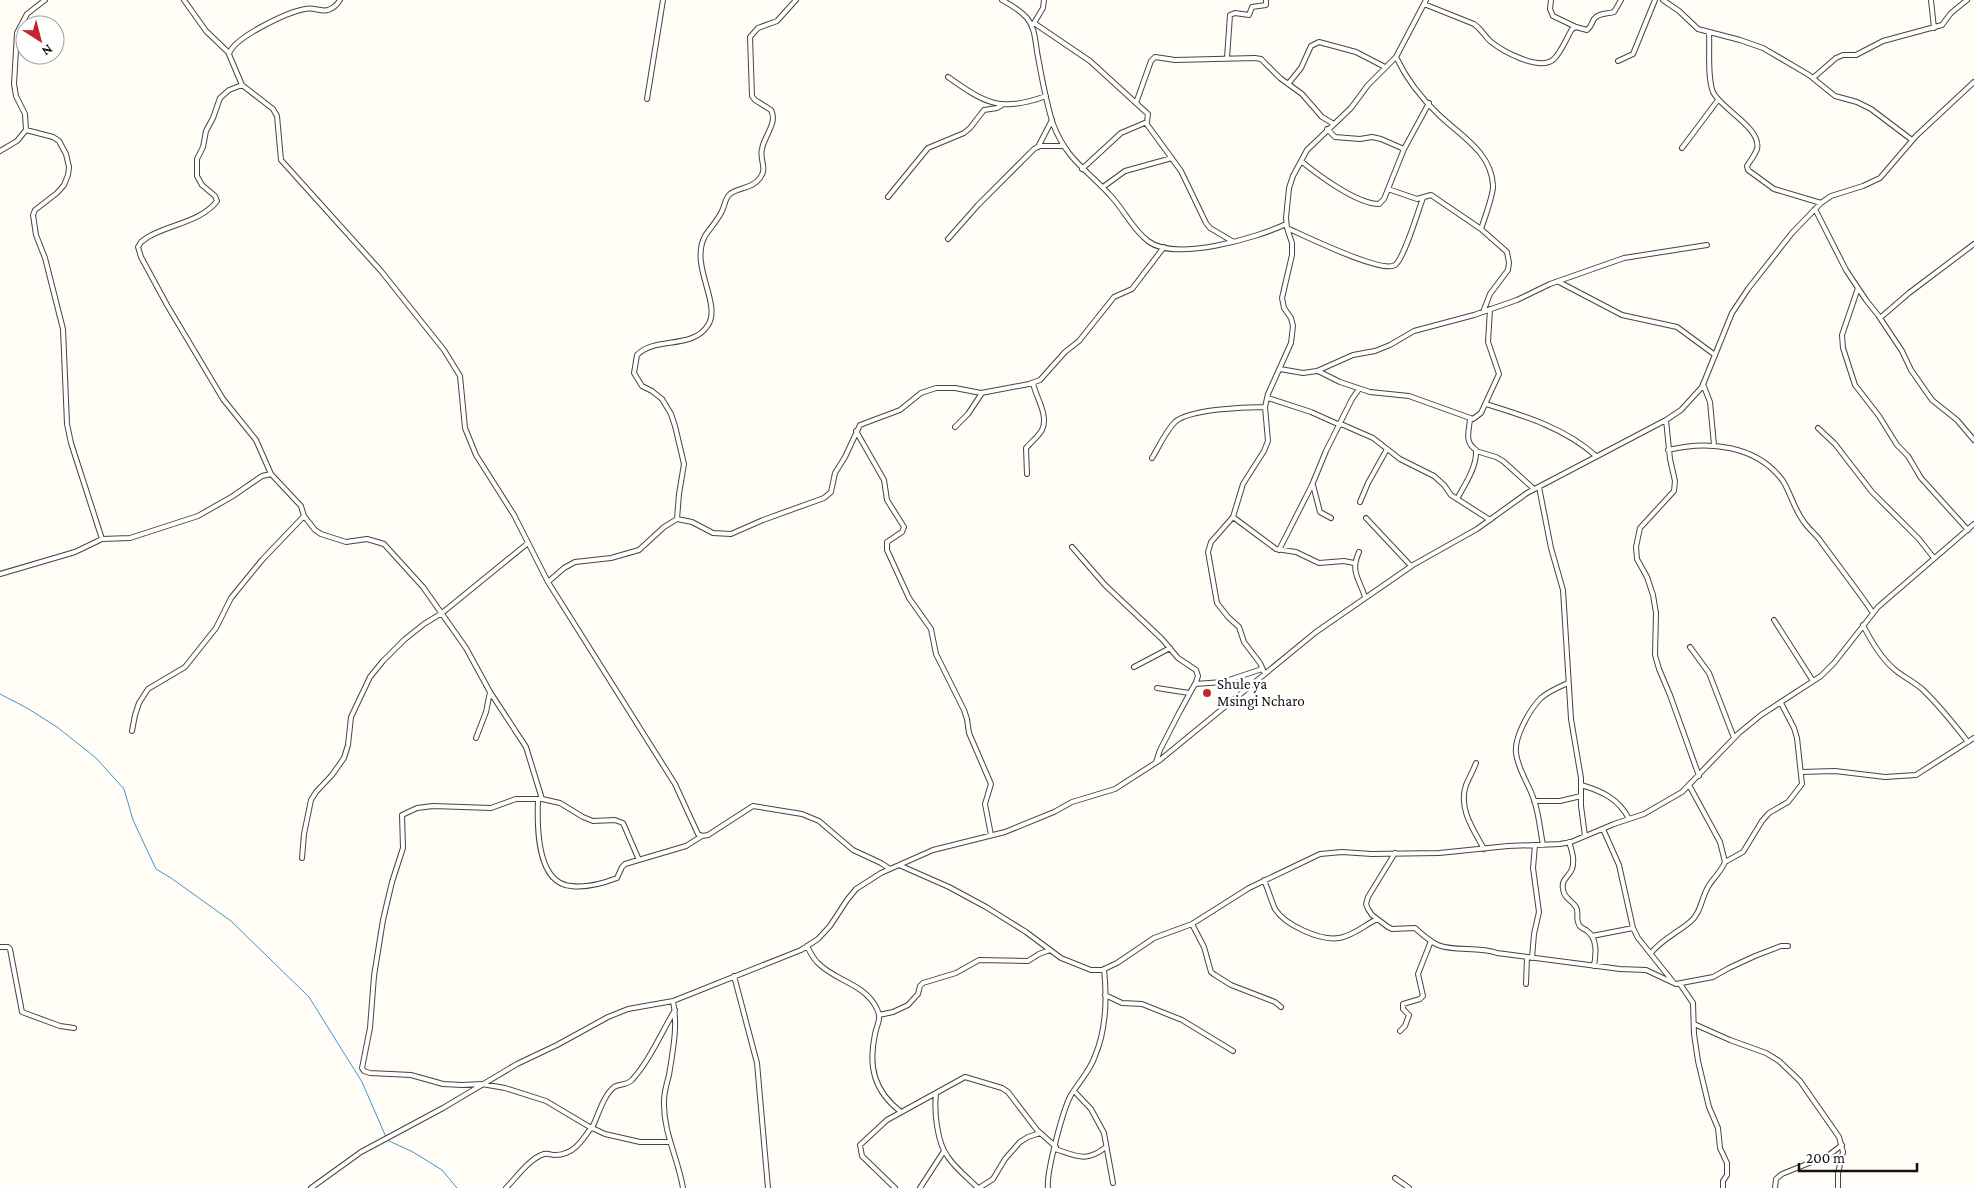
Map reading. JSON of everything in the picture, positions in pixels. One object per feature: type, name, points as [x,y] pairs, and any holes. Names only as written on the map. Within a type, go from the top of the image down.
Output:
[{"type":"street","points":[[0,151],[17,141],[26,130],[25,114],[16,96],[14,84],[16,33],[27,14],[45,0]]},
{"type":"street","points":[[184,0],[206,30],[229,54],[242,85],[270,106],[275,113],[281,160],[381,271],[444,350],[457,370],[460,376],[465,428],[476,455],[514,515],[548,582],[675,784],[695,831],[702,836]]},
{"type":"street","points":[[229,54],[238,41],[273,20],[304,9],[310,8],[321,11],[330,9],[338,4],[340,0]]},
{"type":"street","points":[[647,99],[663,0]]},
{"type":"street","points":[[677,519],[684,464],[683,455],[671,414],[662,399],[642,386],[634,373],[637,355],[646,348],[686,340],[703,332],[710,323],[711,310],[700,259],[701,243],[720,216],[726,197],[732,192],[753,185],[761,177],[764,165],[761,150],[773,117],[771,110],[752,96],[750,37],[758,28],[776,21],[796,0]]},
{"type":"street","points":[[1002,0],[1021,12],[1033,24],[1090,61],[1148,114],[1149,118],[1146,123],[1121,134],[1082,169]]},
{"type":"street","points":[[1044,0],[1043,8],[1033,24],[1052,120],[1064,146],[1082,169],[1103,187],[1118,204],[1138,233],[1158,247],[1196,249],[1268,233],[1287,226],[1357,259],[1390,267],[1402,256],[1423,198]]},
{"type":"street","points":[[1227,58],[1230,15],[1249,15],[1252,7],[1266,5],[1266,0]]},
{"type":"street","points":[[1552,0],[1550,9],[1553,16],[1587,30],[1598,16],[1614,12],[1621,0]]},
{"type":"street","points":[[1618,62],[1633,54],[1655,0]]},
{"type":"street","points":[[1664,0],[1679,10],[1698,29],[1763,48],[1813,78],[1835,96],[1871,108],[1912,140]]},
{"type":"street","points":[[1931,0],[1934,28]]},
{"type":"street","points":[[1813,78],[1826,64],[1843,55],[1856,55],[1883,41],[1902,34],[1942,25],[1951,13],[1967,0]]},
{"type":"street","points":[[1265,674],[1244,642],[1239,627],[1217,603],[1211,578],[1208,552],[1211,542],[1233,518],[1243,484],[1259,460],[1268,441],[1265,407],[1291,343],[1291,318],[1284,308],[1282,298],[1292,255],[1292,243],[1287,226],[1289,188],[1301,161],[1307,150],[1351,108],[1368,85],[1396,57],[1425,2],[1481,28],[1495,45],[1522,60],[1543,64],[1553,60],[1572,29],[1576,27]]},
{"type":"street","points":[[1709,33],[1712,90],[1718,100],[1748,127],[1757,143],[1757,150],[1747,166],[1750,172],[1774,189],[1821,203]]},
{"type":"street","points":[[1288,84],[1301,68],[1311,46],[1319,42],[1356,52],[1385,67]]},
{"type":"street","points":[[1136,103],[1151,61],[1155,57],[1175,60],[1261,59],[1302,94],[1326,120],[1334,124]]},
{"type":"street","points":[[1396,57],[1402,69],[1428,103],[1489,164],[1494,188],[1481,229]]},
{"type":"street","points":[[948,77],[975,96],[1002,105],[1018,104],[1046,96]]},
{"type":"street","points":[[311,1188],[361,1152],[444,1108],[482,1084],[617,1013],[628,1009],[673,1001],[782,959],[807,946],[818,939],[830,926],[856,889],[890,869],[934,850],[1027,824],[1072,802],[1115,789],[1156,762],[1313,634],[1365,597],[1411,566],[1490,520],[1534,489],[1666,420],[1691,400],[1703,384],[1732,313],[1748,289],[1792,233],[1821,203],[1831,196],[1863,186],[1880,178],[1912,140],[1974,82]]},
{"type":"street","points":[[242,85],[229,90],[220,98],[197,159],[198,176],[202,185],[217,201],[198,216],[155,233],[141,242],[138,247],[141,257],[218,391],[256,440],[270,474],[300,506],[304,516],[320,534],[352,542],[367,539],[384,544],[418,581],[466,648],[490,692],[526,747],[540,800],[538,837],[545,867],[554,877],[564,884],[571,886],[610,881],[617,878],[625,864],[686,846],[750,807],[811,816],[835,833],[853,850],[882,863],[890,869]]},
{"type":"street","points":[[1682,148],[1718,100]]},
{"type":"street","points":[[1301,161],[1340,189],[1372,204],[1382,202],[1404,150],[1428,103]]},
{"type":"street","points":[[888,197],[928,148],[964,133],[984,110],[997,108],[1002,105]]},
{"type":"street","points":[[948,239],[978,205],[1038,147],[1052,120]]},
{"type":"street","points":[[1146,123],[1181,171],[1206,223],[1210,228],[1232,241]]},
{"type":"street","points":[[26,130],[53,137],[59,141],[66,154],[69,167],[64,186],[34,210],[33,215],[36,235],[45,258],[63,329],[64,390],[67,401],[66,412],[70,437],[102,539]]},
{"type":"street","points":[[1327,130],[1335,137],[1360,140],[1372,137],[1382,139],[1404,150]]},
{"type":"street","points":[[1038,147],[1064,146]]},
{"type":"street","points":[[1103,187],[1125,171],[1172,158]]},
{"type":"street","points":[[1388,188],[1409,197],[1423,198],[1431,195],[1481,229],[1507,252],[1508,270],[1490,294],[1482,312]]},
{"type":"street","points":[[1815,209],[1842,263],[1902,351],[1932,400],[1957,420],[1974,440]]},
{"type":"street","points":[[1880,318],[1909,293],[1974,244]]},
{"type":"street","points":[[1280,369],[1303,373],[1318,371],[1352,356],[1375,351],[1390,345],[1414,331],[1450,322],[1517,300],[1624,258],[1707,245]]},
{"type":"street","points":[[548,582],[564,568],[576,562],[611,558],[639,550],[664,527],[677,519],[692,522],[713,533],[731,534],[763,520],[824,498],[831,492],[834,473],[845,457],[860,425],[900,410],[921,393],[936,388],[944,387],[982,393],[1033,383],[1045,376],[1065,352],[1079,341],[1114,297],[1132,289],[1164,247]]},
{"type":"street","points":[[1559,282],[1622,315],[1677,327],[1715,355]]},
{"type":"street","points":[[1858,288],[1842,335],[1843,348],[1855,385],[1879,416],[1897,445],[1908,456],[1921,478],[1968,530]]},
{"type":"street","points":[[1318,371],[1370,392],[1409,396],[1470,419],[1476,418],[1486,404],[1499,371],[1488,342],[1490,309]]},
{"type":"street","points":[[1027,474],[1026,448],[1038,436],[1044,423],[1043,412],[1033,383]]},
{"type":"street","points":[[1703,384],[1710,402],[1714,445]]},
{"type":"street","points":[[1279,550],[1313,484],[1326,451],[1352,399],[1360,389]]},
{"type":"street","points":[[955,426],[968,414],[982,393]]},
{"type":"street","points":[[1268,398],[1311,412],[1373,438],[1406,463],[1434,476],[1444,485],[1447,492],[1490,520]]},
{"type":"street","points":[[1486,404],[1560,431],[1575,439],[1596,456]]},
{"type":"street","points":[[1152,458],[1170,428],[1180,418],[1212,410],[1265,407]]},
{"type":"street","points":[[1470,419],[1468,441],[1470,446],[1476,451],[1503,461],[1534,489]]},
{"type":"street","points":[[1666,420],[1668,450],[1675,481],[1674,491],[1640,528],[1636,547],[1637,559],[1647,577],[1653,595],[1656,613],[1655,655],[1699,776]]},
{"type":"street","points":[[1818,428],[1836,444],[1872,492],[1918,538],[1934,558]]},
{"type":"street","points":[[856,431],[884,480],[887,500],[904,527],[902,532],[887,542],[887,550],[909,598],[931,629],[936,654],[968,719],[969,733],[991,784],[985,804],[991,835]]},
{"type":"street","points":[[1668,450],[1706,444],[1759,458],[1778,476],[1788,490],[1796,510],[1805,524],[1854,585],[1873,613]]},
{"type":"street","points":[[1360,502],[1387,449]]},
{"type":"street","points":[[1457,499],[1470,472],[1476,451]]},
{"type":"street","points":[[0,574],[75,552],[102,539],[130,538],[198,516],[233,496],[262,476],[270,474]]},
{"type":"street","points":[[1313,484],[1320,512],[1331,518]]},
{"type":"street","points":[[1539,487],[1551,548],[1563,590],[1571,718],[1581,785],[1585,836]]},
{"type":"street","points":[[132,730],[137,709],[148,689],[185,667],[216,628],[231,598],[262,560],[304,516]]},
{"type":"street","points":[[1233,518],[1279,550],[1296,552],[1319,562],[1344,561],[1354,563]]},
{"type":"street","points":[[1366,518],[1411,566]]},
{"type":"street","points":[[899,865],[950,887],[1026,932],[1061,958],[1091,970],[1104,969],[1117,963],[1154,938],[1192,924],[1264,880],[1320,854],[1342,852],[1439,853],[1569,842],[1657,808],[1674,798],[1699,776],[1734,738],[1761,715],[1813,681],[1834,663],[1863,625],[1893,592],[1974,524]]},
{"type":"street","points":[[302,858],[304,834],[311,800],[344,758],[348,745],[351,717],[364,686],[391,652],[528,543]]},
{"type":"street","points":[[1072,547],[1105,585],[1178,658],[1196,670],[1198,676],[1195,684],[1160,750],[1156,762]]},
{"type":"street","points":[[1360,552],[1354,563],[1355,571],[1365,597]]},
{"type":"street","points":[[1774,620],[1813,681]]},
{"type":"street","points":[[1863,625],[1887,663],[1924,691],[1968,742]]},
{"type":"street","points":[[1690,647],[1709,673],[1734,738]]},
{"type":"street","points":[[1134,667],[1170,648]]},
{"type":"street","points":[[1195,684],[1223,682],[1262,669]]},
{"type":"street","points":[[1543,845],[1534,801],[1519,765],[1516,748],[1526,718],[1535,705],[1552,690],[1568,683]]},
{"type":"street","points":[[1157,688],[1189,693]]},
{"type":"street","points":[[476,738],[486,712],[490,692]]},
{"type":"street","points":[[1651,953],[1656,946],[1691,922],[1697,914],[1708,887],[1726,862],[1743,852],[1762,821],[1769,813],[1782,806],[1792,797],[1802,784],[1797,738],[1781,703]]},
{"type":"street","points":[[1801,772],[1835,771],[1885,777],[1916,775],[1974,738]]},
{"type":"street","points":[[1476,763],[1466,786],[1464,801],[1466,814],[1484,849]]},
{"type":"street","points":[[1581,785],[1598,790],[1613,799],[1623,808],[1629,819]]},
{"type":"street","points":[[1689,785],[1720,842],[1726,862]]},
{"type":"street","points":[[1534,801],[1560,801],[1581,796]]},
{"type":"street","points":[[639,860],[622,822],[615,820],[593,821],[560,804],[540,800],[516,800],[491,808],[433,806],[417,808],[402,815],[404,848],[392,882],[383,920],[374,976],[370,1028],[362,1068],[370,1073],[411,1075],[443,1084],[462,1086],[482,1084],[527,1094],[546,1101],[605,1134],[640,1142],[669,1142]]},
{"type":"street","points":[[1603,829],[1619,865],[1633,928],[1638,938],[1674,984]]},
{"type":"street","points":[[1569,842],[1573,861],[1572,870],[1562,884],[1562,890],[1567,899],[1576,907],[1580,927],[1592,936],[1595,947],[1594,966]]},
{"type":"street","points":[[1526,984],[1539,912],[1533,868],[1535,845]]},
{"type":"street","points":[[1395,853],[1368,897],[1366,904],[1368,909],[1377,919],[1392,929],[1415,928],[1431,941],[1442,946],[1488,950],[1530,958],[1594,966],[1646,970],[1674,984],[1713,977],[1755,956],[1781,946],[1788,946]]},
{"type":"street","points":[[1264,880],[1275,908],[1280,915],[1290,924],[1318,936],[1339,938],[1377,919]]},
{"type":"street","points":[[1192,924],[1204,947],[1212,972],[1215,975],[1231,985],[1281,1006]]},
{"type":"street","points":[[1592,936],[1633,928]]},
{"type":"street","points":[[1400,1031],[1408,1020],[1409,1015],[1403,1009],[1403,1004],[1420,999],[1423,996],[1418,974],[1431,941]]},
{"type":"street","points":[[807,946],[817,962],[833,974],[857,987],[870,999],[879,1014],[880,1023],[875,1033],[872,1058],[873,1072],[878,1087],[887,1099],[901,1112]]},
{"type":"street","points":[[0,947],[8,947],[10,949],[22,1012],[60,1026],[74,1028]]},
{"type":"street","points":[[879,1014],[902,1008],[913,999],[923,983],[956,973],[974,962],[985,959],[1028,961],[1050,950]]},
{"type":"street","points":[[1048,1188],[1049,1170],[1056,1148],[1061,1119],[1074,1090],[1091,1067],[1102,1032],[1105,995],[1104,969]]},
{"type":"street","points":[[734,976],[757,1063],[768,1188]]},
{"type":"street","points":[[1680,984],[1693,1003],[1698,1061],[1718,1128],[1720,1148],[1727,1164],[1727,1175],[1723,1181],[1723,1188]]},
{"type":"street","points":[[1105,995],[1122,1003],[1142,1004],[1182,1020],[1233,1050]]},
{"type":"street","points":[[673,1001],[676,1018],[674,1048],[664,1100],[669,1142],[680,1168],[683,1188]]},
{"type":"street","points":[[506,1188],[525,1167],[541,1155],[562,1154],[575,1148],[592,1128],[601,1106],[612,1089],[631,1081],[655,1046],[675,1010]]},
{"type":"street","points":[[1694,1024],[1766,1053],[1800,1081],[1839,1137],[1842,1145],[1838,1188]]},
{"type":"street","points":[[895,1188],[862,1156],[859,1149],[860,1144],[887,1120],[965,1078],[1002,1088],[1008,1092],[1040,1133],[1056,1148],[1082,1158],[1095,1155],[1106,1146]]},
{"type":"street","points":[[1074,1090],[1091,1108],[1104,1133],[1112,1183]]},
{"type":"street","points":[[936,1094],[935,1115],[944,1151],[947,1157],[979,1188],[993,1179],[1004,1158],[1020,1142],[1040,1133]]},
{"type":"street","points":[[1775,1188],[1776,1179],[1782,1174],[1829,1155],[1842,1145]]},
{"type":"street","points":[[920,1188],[944,1151]]},
{"type":"street","points":[[1395,1178],[1410,1188]]},
{"type":"waterway","points":[[0,694],[57,727],[96,758],[124,789],[133,820],[156,869],[231,921],[309,997],[362,1082],[386,1137]]},
{"type":"waterway","points":[[387,1140],[413,1152],[442,1170],[457,1188]]},
{"type":"place","name":"Shule ya Msingi Ncharo","points":[[1207,693]]}]
